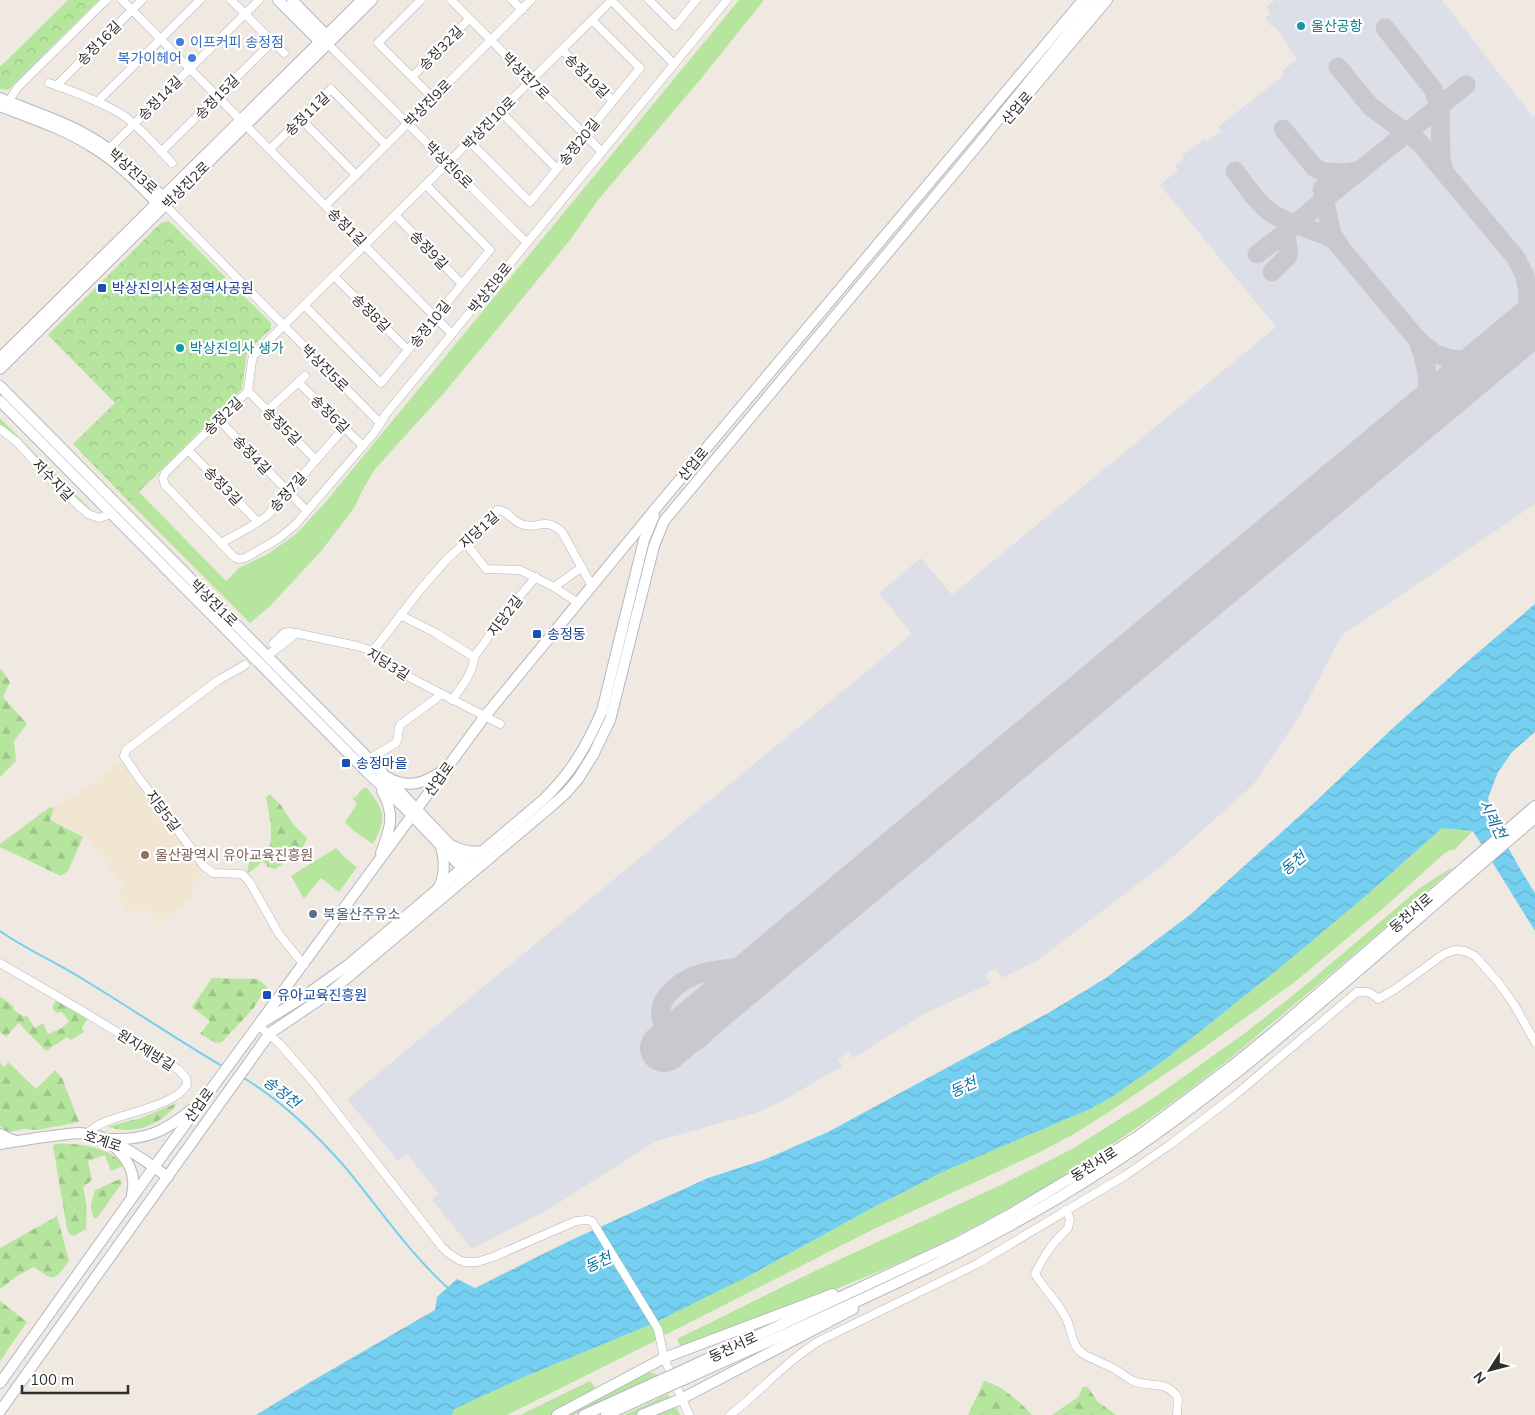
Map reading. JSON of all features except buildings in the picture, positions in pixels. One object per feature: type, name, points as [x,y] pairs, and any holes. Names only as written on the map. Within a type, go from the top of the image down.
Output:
[{"type":"main road","points":[[278,0],[325,40]]},
{"type":"main road","points":[[292,0],[325,40]]},
{"type":"main road","name":"박상진2로","points":[[0,358],[243,122],[362,0]]},
{"type":"main road","name":"박상진2로","points":[[325,40],[372,0]]},
{"type":"main road","name":"산업로","points":[[912,203],[993,98],[1074,0]]},
{"type":"main road","name":"산업로","points":[[0,1383],[201,1102],[485,716],[661,502],[1082,0]]},
{"type":"main road","name":"산업로","points":[[469,869],[548,810],[578,779],[593,755],[610,720],[654,546],[664,521],[1095,0]]},
{"type":"main road","name":"산업로","points":[[922,211],[1018,108],[1107,0]]},
{"type":"main road","name":"박상진3로","points":[[3,104],[73,128],[133,168],[162,202]]},
{"type":"main road","name":"박상진2로","points":[[0,369],[162,202]]},
{"type":"main road","name":"박상진1로","points":[[0,386],[369,759],[381,779]]},
{"type":"main road","name":"박상진1로","points":[[0,401],[381,779],[469,869]]},
{"type":"main road","points":[[270,1033],[328,994],[469,869],[483,851],[558,786],[580,757],[602,711],[644,540],[661,502]]},
{"type":"main road","points":[[381,779],[403,784],[416,784],[430,779],[449,766]]},
{"type":"main road","points":[[376,866],[388,834],[391,815],[381,779]]},
{"type":"main road","name":"동천서로","points":[[584,1415],[681,1376],[1014,1224],[1144,1143],[1189,1111],[1280,1038],[1534,810]]},
{"type":"main road","points":[[437,890],[441,881],[444,863],[444,844],[467,851],[483,851]]},
{"type":"main road","points":[[258,1024],[331,978],[437,890],[469,869]]},
{"type":"main road","name":"산업로","points":[[0,1411],[270,1033]]},
{"type":"main road","points":[[102,1139],[150,1136],[165,1129],[201,1102]]},
{"type":"main road","name":"호계로","points":[[0,1144],[79,1133],[88,1134],[127,1149],[168,1177]]},
{"type":"main road","points":[[0,1134],[17,1141]]},
{"type":"main road","points":[[102,1139],[113,1146],[129,1163],[134,1180],[131,1199]]},
{"type":"main road","points":[[558,1415],[664,1358],[925,1264]]},
{"type":"main road","points":[[642,1415],[681,1399],[812,1332],[925,1264]]},
{"type":"main road","name":"동천서로","points":[[606,1415],[665,1383]]},
{"type":"street","points":[[3,104],[106,0]]},
{"type":"street","name":"송정1길","points":[[122,0],[452,334]]},
{"type":"street","name":"송정16길","points":[[134,124],[117,112],[97,102],[53,84],[142,0]]},
{"type":"street","points":[[97,102],[200,0]]},
{"type":"street","points":[[231,0],[284,53]]},
{"type":"street","name":"송정14길","points":[[107,152],[259,0]]},
{"type":"street","points":[[421,0],[378,43],[433,98]]},
{"type":"street","name":"박상진7로","points":[[451,0],[602,152]]},
{"type":"street","points":[[512,0],[522,10]]},
{"type":"street","name":"박상진9로","points":[[326,206],[531,0]]},
{"type":"street","points":[[612,0],[674,64]]},
{"type":"street","name":"박상진10로","points":[[365,245],[612,0]]},
{"type":"street","points":[[649,0],[675,26],[696,0]]},
{"type":"street","name":"박상진8로","points":[[239,559],[245,558],[286,533],[307,512],[727,0]]},
{"type":"street","name":"송정32길","points":[[412,77],[469,19]]},
{"type":"street","name":"송정20길","points":[[470,142],[530,202],[640,68],[592,20]]},
{"type":"street","name":"박상진6로","points":[[325,40],[527,243]]},
{"type":"street","name":"송정15길","points":[[161,152],[272,42]]},
{"type":"street","name":"송정19길","points":[[562,50],[613,101]]},
{"type":"street","name":"송정11길","points":[[270,149],[331,89],[386,145]]},
{"type":"street","points":[[500,111],[557,169]]},
{"type":"street","points":[[301,119],[356,175]]},
{"type":"street","points":[[134,124],[172,163]]},
{"type":"street","name":"송정10길","points":[[304,306],[381,383],[490,250],[426,185]]},
{"type":"street","name":"박상진5로","points":[[162,202],[380,423]]},
{"type":"street","name":"송정9길","points":[[395,215],[462,284]]},
{"type":"street","name":"송정2길","points":[[239,559],[234,557],[220,543],[165,485],[163,478],[188,450],[248,392],[254,355],[365,245]]},
{"type":"street","name":"송정8길","points":[[334,276],[408,350]]},
{"type":"street","points":[[267,411],[305,376]]},
{"type":"street","name":"송정6길","points":[[298,382],[363,446]]},
{"type":"street","name":"송정5길","points":[[248,392],[316,460]]},
{"type":"street","name":"송정4길","points":[[219,420],[307,512]]},
{"type":"street","name":"저수지길","points":[[0,428],[17,442],[58,487],[88,514],[99,518],[112,514]]},
{"type":"street","name":"송정7길","points":[[220,543],[258,522],[275,508],[344,428]]},
{"type":"street","name":"송정3길","points":[[188,450],[258,522]]},
{"type":"street","name":"지당1길","points":[[373,651],[446,559],[484,526],[499,509],[522,525],[529,526],[543,523],[556,527],[562,532],[592,586]]},
{"type":"street","points":[[465,542],[486,569],[520,570],[554,587],[578,603]]},
{"type":"street","points":[[554,587],[582,567]]},
{"type":"street","name":"지당2길","points":[[452,700],[471,673],[474,657],[507,611],[536,577]]},
{"type":"street","points":[[400,615],[434,632],[474,657]]},
{"type":"street","points":[[272,644],[284,633],[297,633]]},
{"type":"street","points":[[267,656],[297,633]]},
{"type":"street","name":"지당3길","points":[[297,633],[373,651],[411,678],[500,724]]},
{"type":"street","name":"지당5길","points":[[245,665],[217,681],[184,705],[171,717],[126,750],[124,756],[208,870],[218,874],[242,874],[249,881],[279,934],[304,964]]},
{"type":"street","points":[[369,759],[396,743],[400,725],[442,694]]},
{"type":"street","points":[[730,1415],[804,1350],[977,1264],[1126,1175],[1171,1144],[1234,1096],[1357,992],[1366,991],[1378,1000],[1444,954],[1455,950],[1465,950],[1475,956],[1515,1006],[1535,1042]]},
{"type":"street","name":"원지제방길","points":[[0,963],[178,1070],[186,1078],[187,1085],[180,1093],[159,1104],[98,1126],[90,1130],[88,1134]]},
{"type":"street","points":[[258,1024],[280,1043],[442,1247],[454,1258],[465,1262],[484,1260],[576,1221],[587,1220],[594,1223],[655,1323],[660,1334],[664,1358],[689,1415]]},
{"type":"street","points":[[1066,1210],[1070,1219],[1068,1228],[1053,1244],[1035,1274],[1063,1312],[1069,1323],[1076,1345],[1082,1353],[1115,1369],[1135,1382],[1156,1384],[1172,1390],[1178,1398],[1177,1415]]},
{"type":"shaded area","name":"울산공항","points":[[1274,0],[1279,2],[1282,0],[1442,0],[1533,117],[1535,116],[1535,504],[1341,636],[1300,715],[1253,785],[1168,861],[1038,960],[1002,978],[995,968],[985,975],[991,983],[924,1014],[853,1058],[848,1052],[838,1060],[842,1066],[786,1099],[756,1113],[656,1141],[549,1209],[472,1249],[432,1200],[439,1194],[407,1154],[398,1161],[347,1099],[912,634],[879,593],[921,558],[952,595],[1276,327],[1160,185],[1178,170],[1175,166],[1184,159],[1182,156],[1204,139],[1206,142],[1221,131],[1218,127],[1284,75],[1282,71],[1297,59],[1287,46],[1289,45],[1265,18],[1271,14],[1266,7]]},
{"type":"shaded area","name":"울산광역시 유아교육진흥원","points":[[122,761],[204,873],[191,885],[194,896],[159,923],[149,909],[129,912],[117,895],[124,885],[85,837],[50,819],[55,807],[68,798],[72,798]]},
{"type":"green space","points":[[68,0],[99,0],[8,90],[0,89],[0,67]]},
{"type":"green space","points":[[739,0],[764,0],[700,80],[598,200],[570,240],[508,316],[444,393],[375,469],[354,508],[322,550],[270,606],[250,623],[129,502],[139,492],[226,581],[239,568],[268,554],[296,534],[324,504]]},
{"type":"green space","points":[[169,221],[271,323],[271,329],[247,351],[242,389],[129,502],[73,444],[115,403],[48,335],[161,223]]},
{"type":"green space","points":[[0,418],[94,513],[82,506],[0,425]]},
{"type":"green space","points":[[0,668],[10,682],[3,697],[27,724],[14,741],[16,761],[0,777]]},
{"type":"green space","points":[[366,787],[377,802],[382,814],[381,827],[373,844],[354,831],[345,822],[357,804],[352,798],[356,797]]},
{"type":"green space","points":[[270,795],[280,804],[293,824],[307,838],[298,853],[290,860],[275,869],[268,867],[262,862],[249,873],[247,872],[250,858],[260,857],[270,845],[271,825],[266,797]]},
{"type":"green space","points":[[50,807],[54,808],[50,820],[83,837],[68,871],[61,876],[0,847],[0,844]]},
{"type":"green space","points":[[1442,828],[1473,831],[1454,850],[1445,853],[1387,905],[1296,981],[1202,1049],[1072,1135],[1038,1153],[876,1228],[665,1335],[661,1329],[655,1332],[657,1340],[507,1415],[452,1415],[453,1409],[524,1377],[652,1324],[749,1276],[872,1208],[947,1170],[1059,1122],[1113,1096],[1162,1062],[1282,966],[1368,894]]},
{"type":"green space","points":[[336,848],[357,867],[339,892],[321,878],[304,899],[291,876]]},
{"type":"green space","points":[[1451,868],[1365,945],[1228,1060],[1131,1132],[1063,1176],[993,1217],[890,1267],[681,1347],[677,1339],[819,1269],[1003,1184],[1072,1149],[1158,1095],[1245,1033],[1301,989],[1420,888]]},
{"type":"green space","points":[[212,978],[258,979],[267,987],[246,1017],[222,1042],[216,1043],[200,1034],[210,1021],[192,1007]]},
{"type":"green space","points":[[1,997],[13,1006],[14,1010],[24,1017],[27,1016],[35,1028],[43,1023],[48,1034],[62,1028],[69,1021],[62,1012],[56,1013],[52,1007],[57,999],[88,1018],[82,1027],[84,1032],[71,1040],[67,1037],[46,1051],[19,1023],[6,1037],[0,1032]]},
{"type":"green space","points":[[8,1062],[36,1089],[55,1070],[62,1078],[79,1122],[37,1130],[24,1129],[10,1132],[0,1126],[0,1063],[5,1067]]},
{"type":"green space","points":[[177,1103],[164,1117],[147,1126],[128,1130],[109,1127],[141,1118]]},
{"type":"green space","points":[[55,1144],[83,1145],[102,1150],[117,1159],[123,1166],[111,1171],[105,1155],[88,1161],[92,1180],[83,1187],[86,1229],[74,1236],[69,1234],[67,1229],[53,1146]]},
{"type":"green space","points":[[120,1179],[122,1183],[97,1218],[94,1218],[91,1208],[95,1190]]},
{"type":"green space","points":[[57,1216],[69,1261],[64,1268],[57,1276],[50,1277],[34,1267],[17,1276],[0,1289],[0,1248]]},
{"type":"green space","points":[[0,1301],[27,1322],[0,1361]]},
{"type":"green space","points":[[644,1373],[656,1374],[658,1377],[574,1415],[564,1415]]},
{"type":"green space","points":[[590,1381],[597,1390],[552,1415],[520,1415]]},
{"type":"green space","points":[[984,1381],[1003,1390],[1032,1415],[968,1415]]},
{"type":"green space","points":[[1083,1387],[1088,1387],[1097,1401],[1116,1415],[1052,1415],[1078,1397]]},
{"type":"green space","points":[[668,1394],[669,1401],[635,1415],[624,1415]]},
{"type":"green space","points":[[673,1407],[677,1409],[680,1415],[653,1415]]},
{"type":"water","name":"동천","points":[[1535,604],[1535,732],[1512,752],[1498,772],[1488,798],[1492,818],[1535,893],[1535,931],[1473,831],[1442,828],[1368,894],[1282,966],[1162,1062],[1113,1096],[1090,1109],[947,1170],[872,1208],[749,1276],[652,1324],[524,1377],[454,1409],[452,1415],[256,1415],[435,1310],[437,1297],[457,1279],[475,1288],[567,1242],[708,1178],[766,1159],[828,1132],[1050,1012],[1106,978],[1191,914],[1315,802],[1394,727]]},
{"type":"waterway","name":"송정천","points":[[0,931],[75,974],[222,1066]]},
{"type":"waterway","name":"송정천","points":[[242,1077],[284,1107],[322,1142],[345,1167],[407,1245],[449,1289]]},
{"type":"taxiway","points":[[1385,28],[1433,89],[1440,106],[1441,160],[1444,171]]},
{"type":"taxiway","points":[[1235,171],[1265,208],[1277,217],[1334,240],[1418,340],[1435,354],[1452,359],[1467,360],[1487,356],[1506,344],[1520,326],[1527,310],[1528,293],[1525,276],[1516,258],[1419,142],[1371,107],[1338,67]]},
{"type":"taxiway","points":[[1257,254],[1466,85]]},
{"type":"taxiway","points":[[1283,129],[1315,168],[1324,172],[1347,173],[1361,170]]},
{"type":"taxiway","points":[[1322,189],[1332,234],[1340,246]]},
{"type":"taxiway","points":[[1272,272],[1288,256],[1287,233],[1289,229]]},
{"type":"taxiway","points":[[1407,426],[1422,404],[1428,386],[1426,366],[1418,341]]},
{"type":"taxiway","points":[[746,980],[727,1001],[709,1028],[698,1040],[685,1045],[678,1044],[667,1034],[661,1019],[662,1004],[673,989],[682,982],[703,973],[757,964],[767,960],[782,949]]},
{"type":"runway","points":[[664,1048],[1535,320]]},
{"type":"place","name":"울산공항","points":[[1301,26]]},
{"type":"place","name":"이프커피 송정점","points":[[180,42]]},
{"type":"place","name":"복가이헤어","points":[[192,58]]},
{"type":"place","name":"박상진의사송정역사공원","points":[[102,288]]},
{"type":"place","name":"박상진의사 생가","points":[[180,348]]},
{"type":"place","name":"송정동","points":[[537,634]]},
{"type":"place","name":"송정마을","points":[[346,763]]},
{"type":"place","name":"울산광역시 유아교육진흥원","points":[[145,855]]},
{"type":"place","name":"북울산주유소","points":[[313,914]]},
{"type":"place","name":"유아교육진흥원","points":[[267,995]]},
{"type":"water label","name":"시례천","points":[[1493,819]]}]
